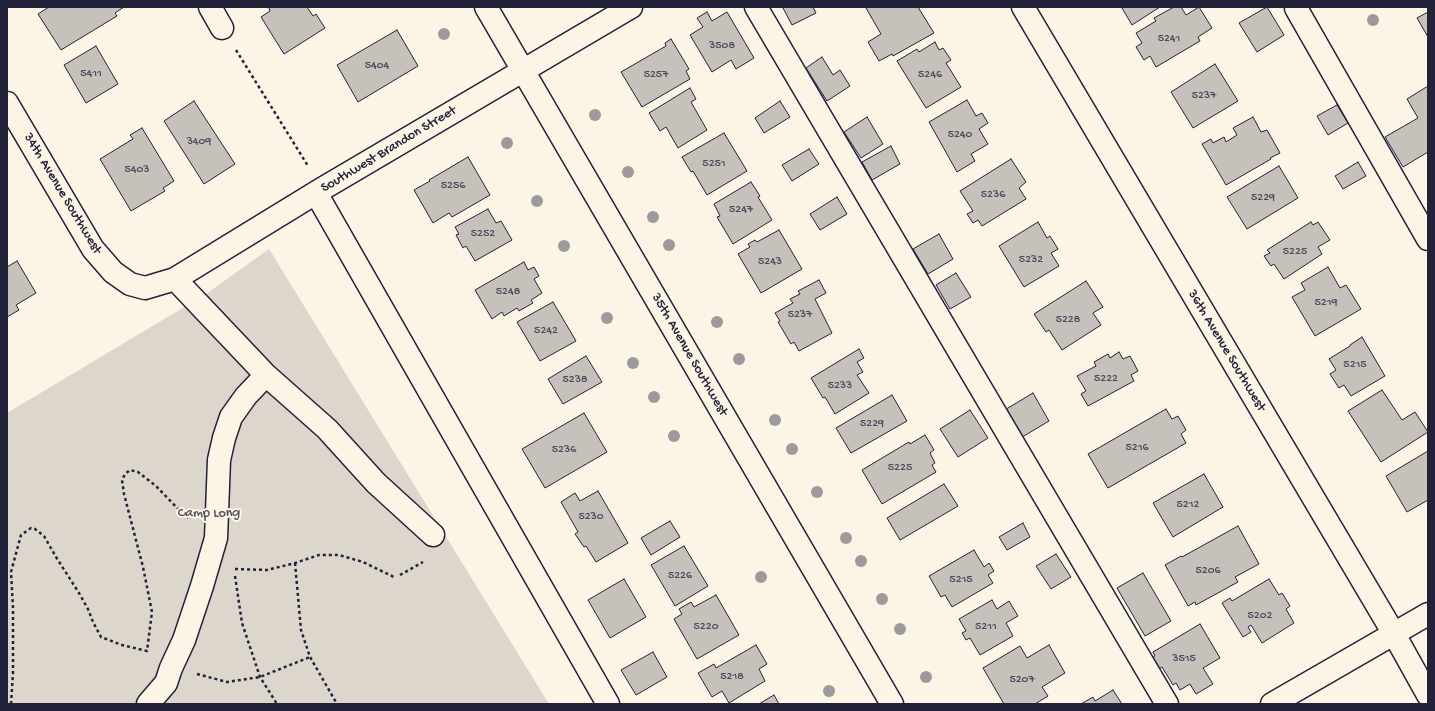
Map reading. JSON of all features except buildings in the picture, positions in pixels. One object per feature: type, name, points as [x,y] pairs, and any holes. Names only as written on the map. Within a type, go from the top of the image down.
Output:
[{"type":"street","points":[[210,7],[222,28]]},
{"type":"street","name":"35th Avenue Southwest","points":[[486,7],[892,704]]},
{"type":"street","name":"Southwest Brandon Street","points":[[145,288],[175,279],[319,191],[631,7]]},
{"type":"street","points":[[756,7],[1167,704]]},
{"type":"street","name":"36th Avenue Southwest","points":[[1023,7],[1394,634],[1428,695]]},
{"type":"street","points":[[1296,8],[1428,239]]},
{"type":"street","name":"34th Avenue Southwest","points":[[7,103],[93,249],[113,272],[130,284],[145,288]]},
{"type":"street","points":[[319,191],[608,704]]},
{"type":"street","points":[[175,279],[266,375],[327,430],[376,483],[432,534]]},
{"type":"street","points":[[148,704],[168,685],[202,586],[216,534],[219,460],[231,417],[246,396],[266,375]]},
{"type":"street","points":[[1272,704],[1428,614]]},
{"type":"path","points":[[222,28],[319,191]]},
{"type":"path","points":[[11,704],[13,659],[11,572],[21,535],[27,530],[31,528],[35,529],[44,536],[79,592],[101,637],[122,645],[147,651],[152,612],[143,567],[124,494],[122,480],[125,474],[130,470],[138,472],[156,486],[183,514],[216,534]]},
{"type":"path","points":[[277,704],[260,677],[242,623],[234,569],[267,570],[319,555],[339,555],[363,562],[396,578]]},
{"type":"path","points":[[400,575],[423,562]]},
{"type":"path","points":[[295,563],[301,630],[310,657],[337,704]]},
{"type":"path","points":[[168,685],[227,682],[260,677],[310,657]]},
{"type":"green space","name":"Camp Long","points":[[269,249],[549,704],[7,704],[7,413],[206,294]]}]
